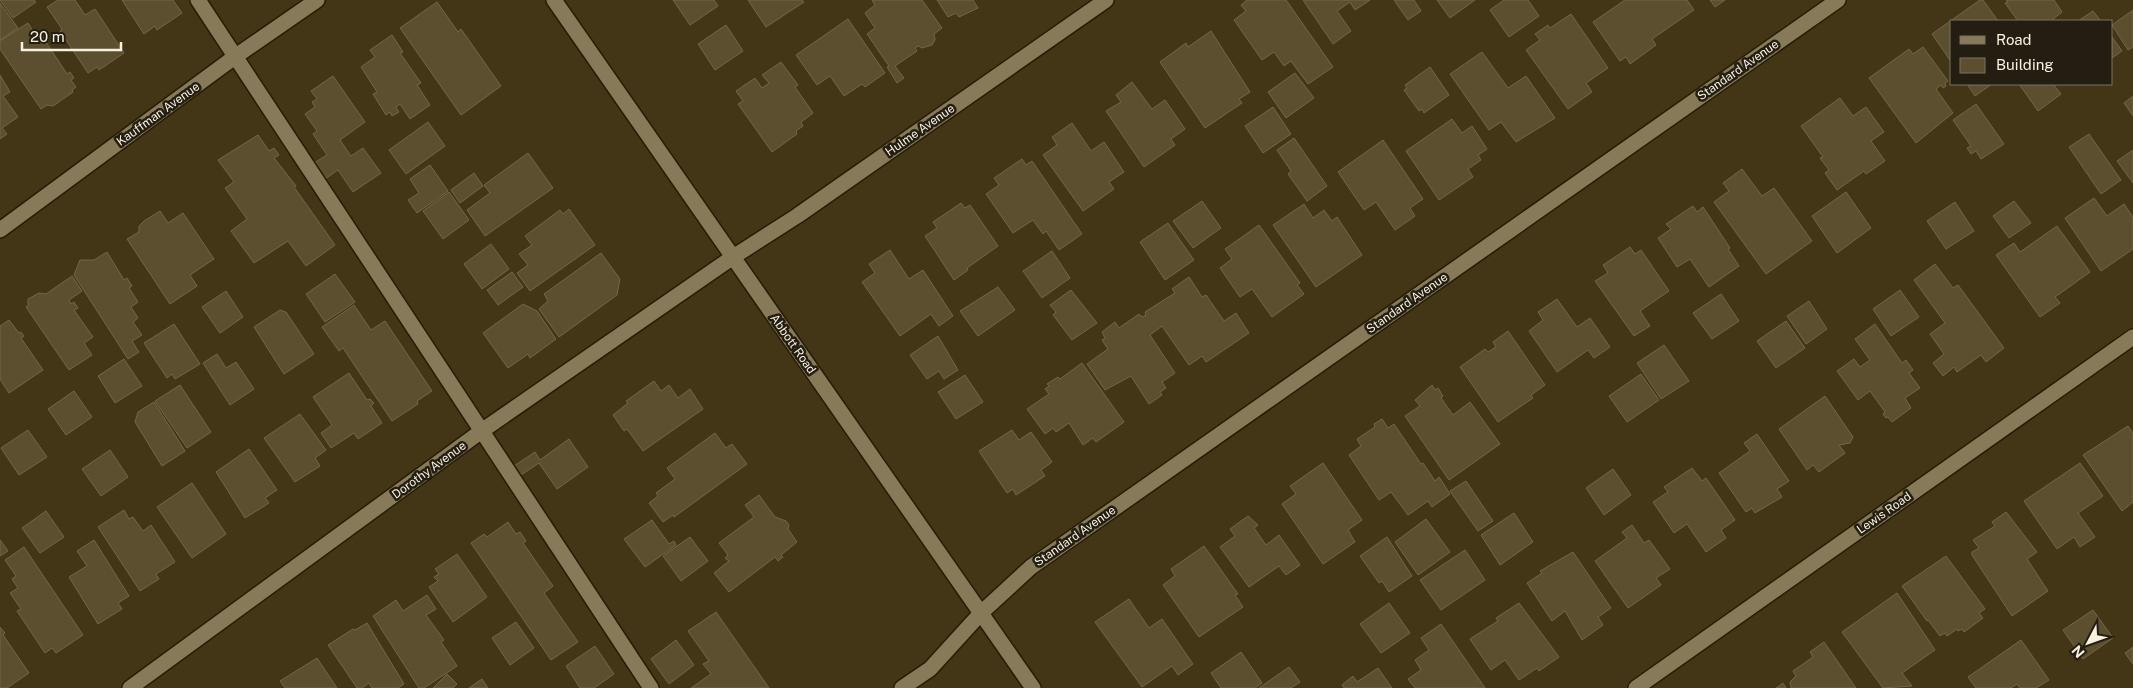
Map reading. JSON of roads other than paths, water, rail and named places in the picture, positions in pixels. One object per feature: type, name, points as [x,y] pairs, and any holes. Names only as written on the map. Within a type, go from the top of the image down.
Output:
[{"type":"street","points":[[198,0],[483,430],[651,688]]},
{"type":"street","name":"Kauffman Avenue","points":[[0,230],[236,56],[317,0]]},
{"type":"street","name":"Abbott Road","points":[[554,0],[1033,688]]},
{"type":"street","name":"Hulme Avenue","points":[[733,257],[797,216],[1106,0]]},
{"type":"street","name":"Standard Avenue","points":[[902,688],[930,669],[981,613],[1031,567],[1838,0]]},
{"type":"street","name":"Dorothy Avenue","points":[[130,688],[483,430],[733,257]]},
{"type":"street","name":"Lewis Road","points":[[1636,688],[2133,337]]}]
